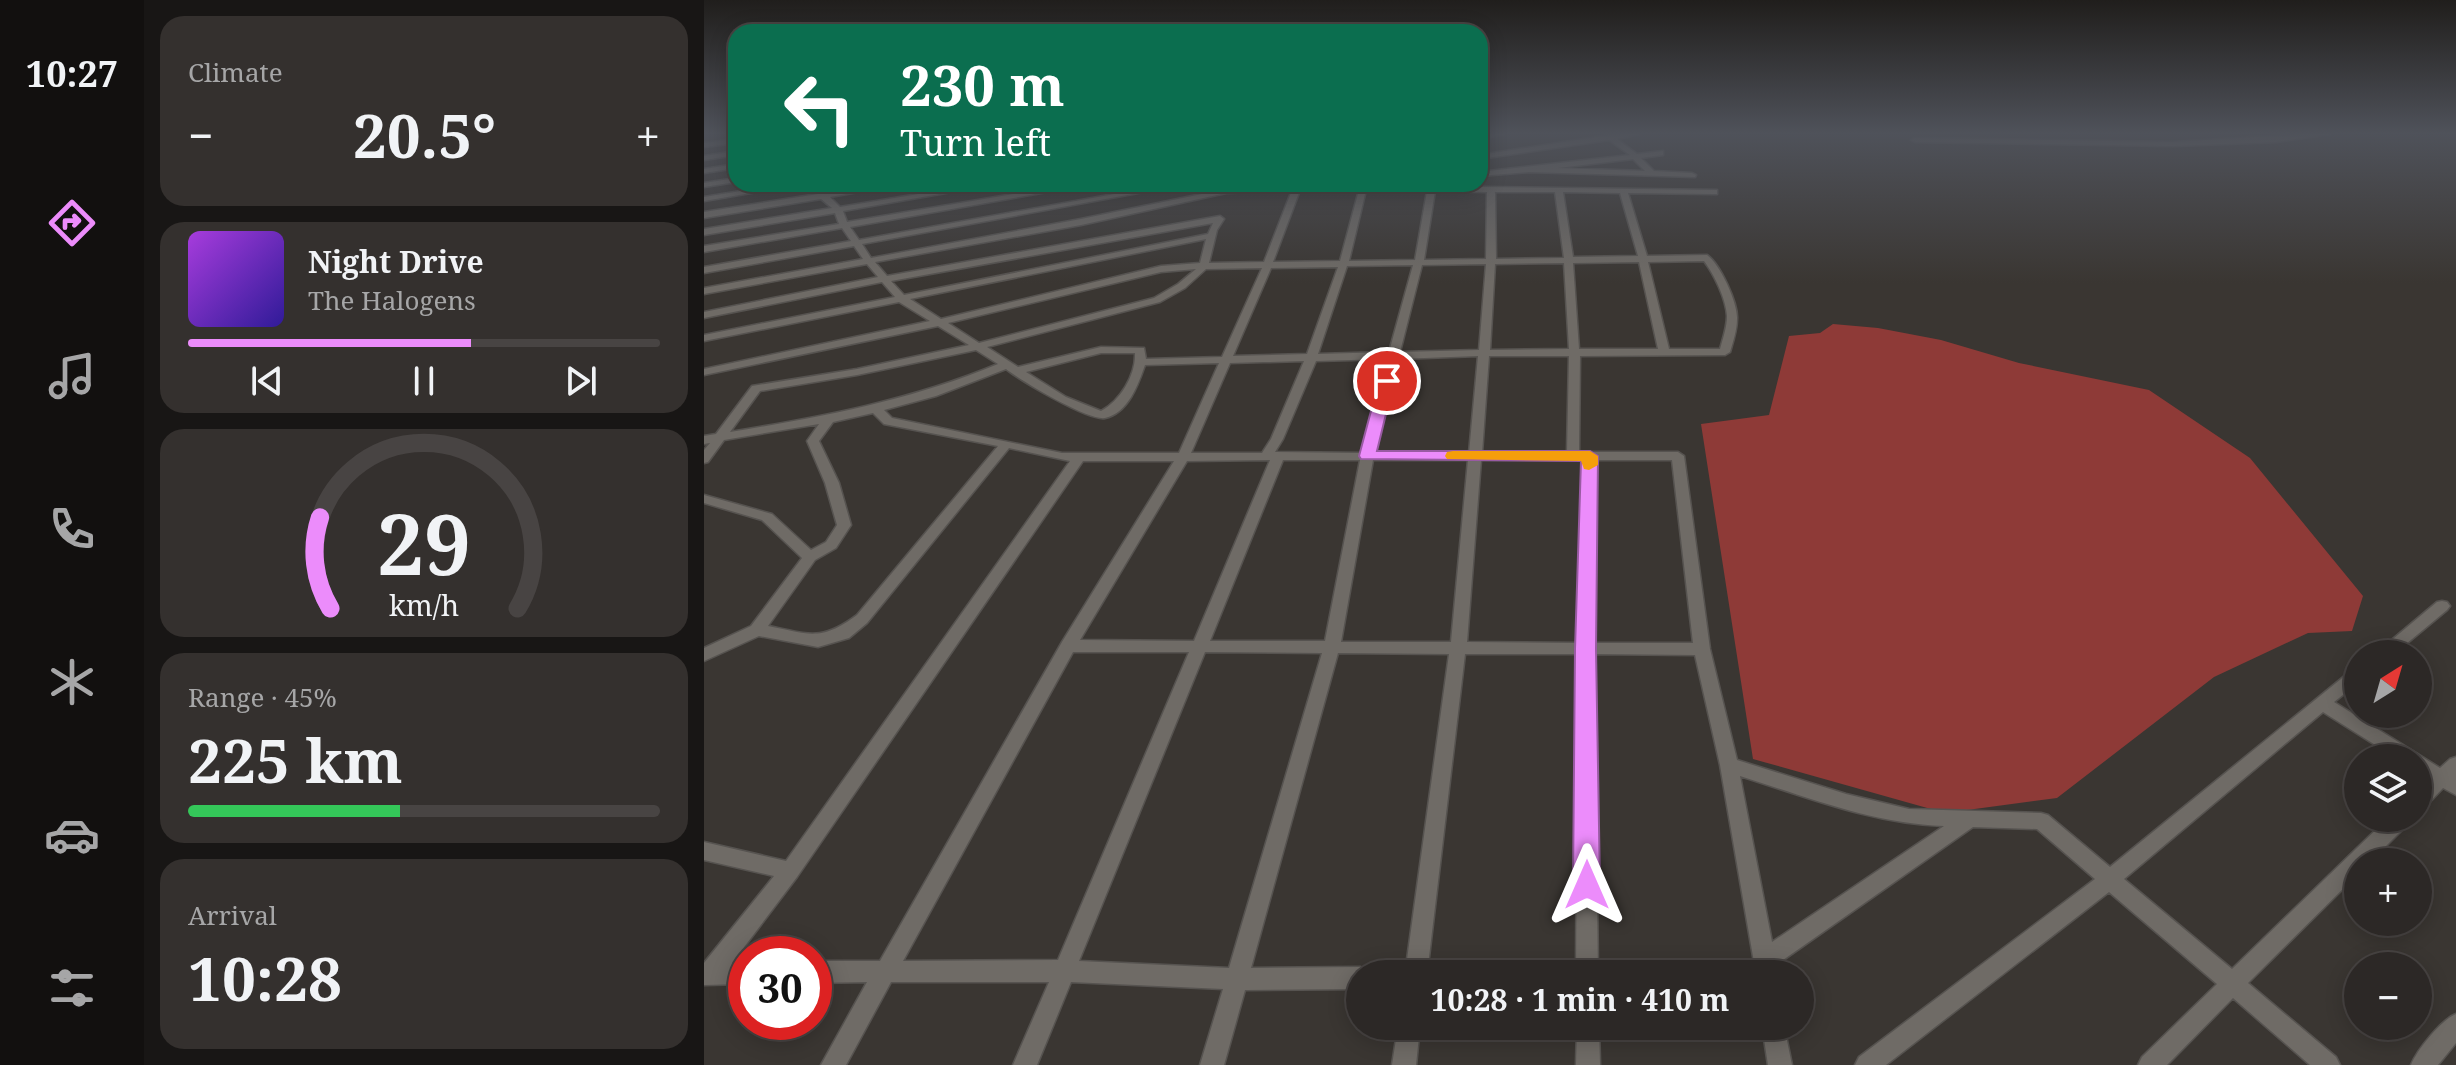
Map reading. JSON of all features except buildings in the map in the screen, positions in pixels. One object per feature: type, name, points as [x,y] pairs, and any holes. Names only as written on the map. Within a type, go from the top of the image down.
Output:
[{"type":"street","points":[[1506,190],[1510,184]]},
{"type":"street","points":[[1557,184],[1571,259],[1581,456],[1586,649],[1587,960]]},
{"type":"street","points":[[1488,190],[1714,192]]},
{"type":"street","points":[[1418,960],[1458,649],[1491,260],[1491,190]]},
{"type":"street","points":[[704,199],[749,192]]},
{"type":"street","points":[[704,440],[878,411],[1010,368],[1117,348],[1140,350],[1141,362],[1133,383],[1116,408],[1101,415],[1062,399],[1010,368],[974,347],[941,322],[902,299],[869,261],[844,225],[838,209],[821,192]]},
{"type":"street","points":[[704,215],[848,192]]},
{"type":"street","points":[[704,232],[943,192]]},
{"type":"street","points":[[704,249],[1044,192],[1103,239],[1116,256]]},
{"type":"street","points":[[704,270],[1137,192]]},
{"type":"street","points":[[704,291],[1081,222],[1221,192]]},
{"type":"street","points":[[833,1065],[1068,646],[1184,455],[1268,264],[1295,192]]},
{"type":"street","points":[[1025,1065],[1199,647],[1277,439],[1312,356],[1344,262],[1362,192]]},
{"type":"street","points":[[1212,1065],[1331,650],[1367,456],[1419,261],[1430,192]]},
{"type":"street","points":[[1624,193],[1664,352]]},
{"type":"street","points":[[704,315],[884,279],[1220,219],[1210,236],[1203,266],[1172,293],[1157,300],[974,347],[826,379],[756,388],[704,459]]},
{"type":"street","points":[[704,338],[1210,236]]},
{"type":"street","points":[[704,372],[941,322],[1161,269],[1203,266],[1707,258],[1715,269],[1731,309],[1732,320],[1725,352],[1484,353],[1141,362]]},
{"type":"street","points":[[878,411],[888,421],[1045,454],[1079,457],[1678,456],[1686,543],[1702,649],[1729,765],[1765,960]]},
{"type":"street","points":[[704,655],[757,630],[810,557],[831,545],[844,525],[832,483],[813,441],[827,421]]},
{"type":"street","points":[[757,630],[818,641],[843,634],[862,619],[1006,444]]},
{"type":"street","points":[[707,974],[790,871],[1079,457]]},
{"type":"street","points":[[704,499],[767,517],[810,557]]},
{"type":"street","points":[[2400,640],[2442,606]]},
{"type":"street","points":[[1068,646],[1331,650],[1702,649]]},
{"type":"street","points":[[1867,1065],[2109,880],[2344,685]]},
{"type":"street","points":[[2322,703],[2388,744]]},
{"type":"street","points":[[2449,782],[2456,764]]},
{"type":"street","points":[[1729,765],[1846,802],[1909,817],[2041,821],[2328,1065]]},
{"type":"street","points":[[1774,960],[1968,820]]},
{"type":"street","points":[[2150,1065],[2387,832]]},
{"type":"street","points":[[704,851],[790,871]]},
{"type":"street","points":[[832,972],[1063,971],[1236,979],[1346,978]]},
{"type":"street","points":[[707,974],[728,973]]},
{"type":"street","points":[[2423,1065],[2456,1025]]},
{"type":"street","points":[[1404,1065],[1407,1040]]},
{"type":"street","points":[[1588,1040],[1588,1065]]},
{"type":"street","points":[[1776,1040],[1780,1065]]},
{"type":"shaded area","points":[[1833,324],[1878,328],[1941,340],[2019,363],[2149,390],[2250,458],[2363,596],[2352,631],[2308,633],[2214,677],[2057,798],[1945,813],[1753,759],[1701,424],[1769,415],[1789,336],[1820,333]]},
{"type":"slow traffic","points":[[1453,456],[1590,456],[1589,465]]},
{"type":"route","points":[[1387,381],[1367,456],[1590,456],[1586,649],[1587,885]]}]
